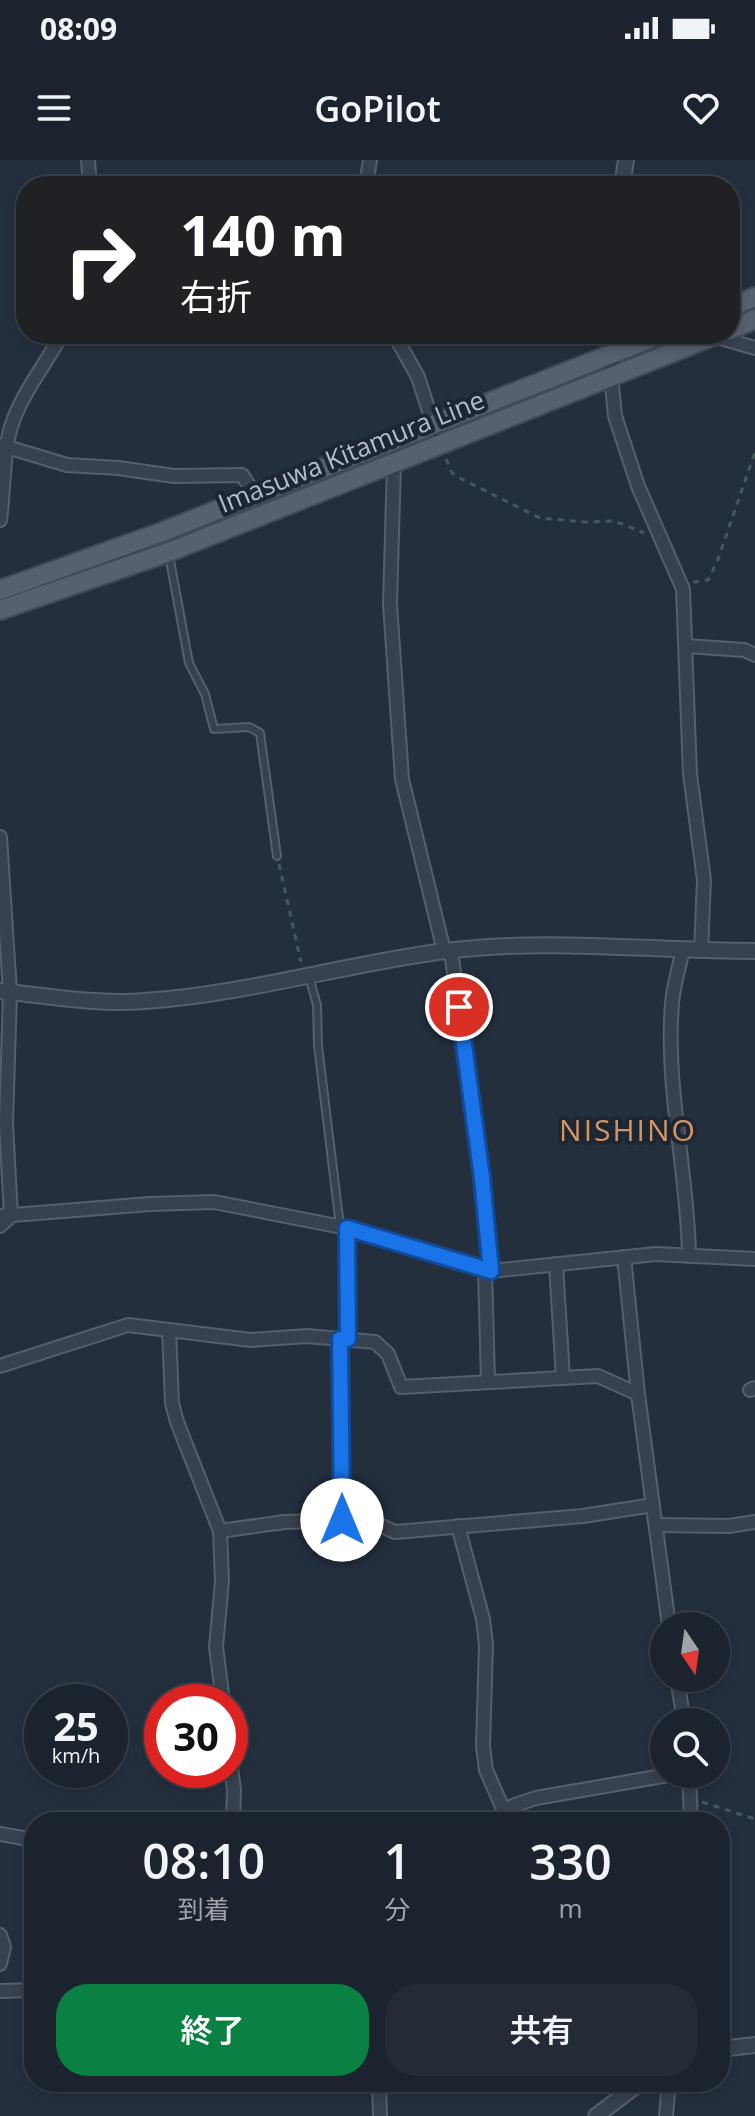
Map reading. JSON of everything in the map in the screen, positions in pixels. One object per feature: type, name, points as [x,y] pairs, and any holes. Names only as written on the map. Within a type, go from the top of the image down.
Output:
[{"type":"main road","name":"Imasuwa Kitamura Line","points":[[0,590],[256,496],[636,344]]},
{"type":"main road","name":"Imasuwa Kitamura Line","points":[[0,610],[169,552],[692,344]]},
{"type":"street","points":[[0,520],[5,483],[3,446],[16,415],[56,344]]},
{"type":"street","points":[[400,344],[418,377],[440,444]]},
{"type":"street","points":[[612,344],[615,416],[638,486],[681,584],[687,646],[690,774],[704,880],[701,951]]},
{"type":"street","points":[[3,446],[67,465],[174,476],[242,475],[256,496]]},
{"type":"street","points":[[394,463],[390,604],[402,779],[448,951],[482,1178],[488,1270],[488,1381]]},
{"type":"street","points":[[687,646],[744,650],[755,655]]},
{"type":"street","points":[[0,837],[6,1124],[5,1216],[0,1226]]},
{"type":"street","points":[[5,992],[88,1001],[143,1002],[201,995],[448,951],[529,944],[755,951]]},
{"type":"street","points":[[683,950],[672,1002],[671,1060],[688,1210],[689,1256]]},
{"type":"street","points":[[5,1216],[214,1202],[344,1227],[488,1270],[656,1254],[755,1259]]},
{"type":"street","points":[[342,1520],[344,1227]]},
{"type":"street","points":[[624,1257],[638,1394],[667,1612]]},
{"type":"street","points":[[556,1264],[563,1378]]},
{"type":"street","points":[[0,1366],[128,1325],[251,1340],[307,1336],[375,1342],[388,1354],[401,1387],[598,1376],[638,1394]]},
{"type":"street","points":[[169,1330],[172,1403],[220,1531],[222,1581],[216,1647],[221,1684]]},
{"type":"street","points":[[220,1531],[284,1522],[342,1520],[373,1522],[395,1532],[583,1516],[653,1505]]},
{"type":"street","points":[[656,1525],[729,1526],[755,1522]]},
{"type":"street","points":[[458,1526],[483,1619],[486,1645],[483,1746],[486,1770],[504,1811],[536,1798],[650,1778]]},
{"type":"street","points":[[233,1812],[234,1788]]},
{"type":"street","points":[[690,1788],[691,1812]]},
{"type":"street","points":[[0,1834],[24,1838]]},
{"type":"street","points":[[0,1935],[4,1947],[0,1964]]},
{"type":"street","points":[[0,1991],[24,1990]]},
{"type":"street","points":[[730,2048],[755,2045]]},
{"type":"street","points":[[379,2092],[380,2116]]},
{"type":"street","points":[[596,2116],[628,2092]]},
{"type":"street","points":[[666,2116],[668,2092]]},
{"type":"lane","points":[[169,552],[189,663],[205,694],[214,729],[249,727],[260,733],[277,856]]},
{"type":"lane","points":[[306,977],[317,1005],[318,1046],[344,1227]]},
{"type":"path","points":[[440,444],[452,473],[530,514],[555,520],[615,521],[664,541]]},
{"type":"path","points":[[681,584],[708,580],[755,452]]},
{"type":"path","points":[[277,856],[285,878],[306,977]]},
{"type":"path","points":[[690,1798],[755,1819]]},
{"type":"district","name":"NISHINO","points":[[628,1129]]},
{"type":"route","points":[[342,1520],[340,1339],[348,1339],[347,1228],[491,1271],[459,1007]]}]
